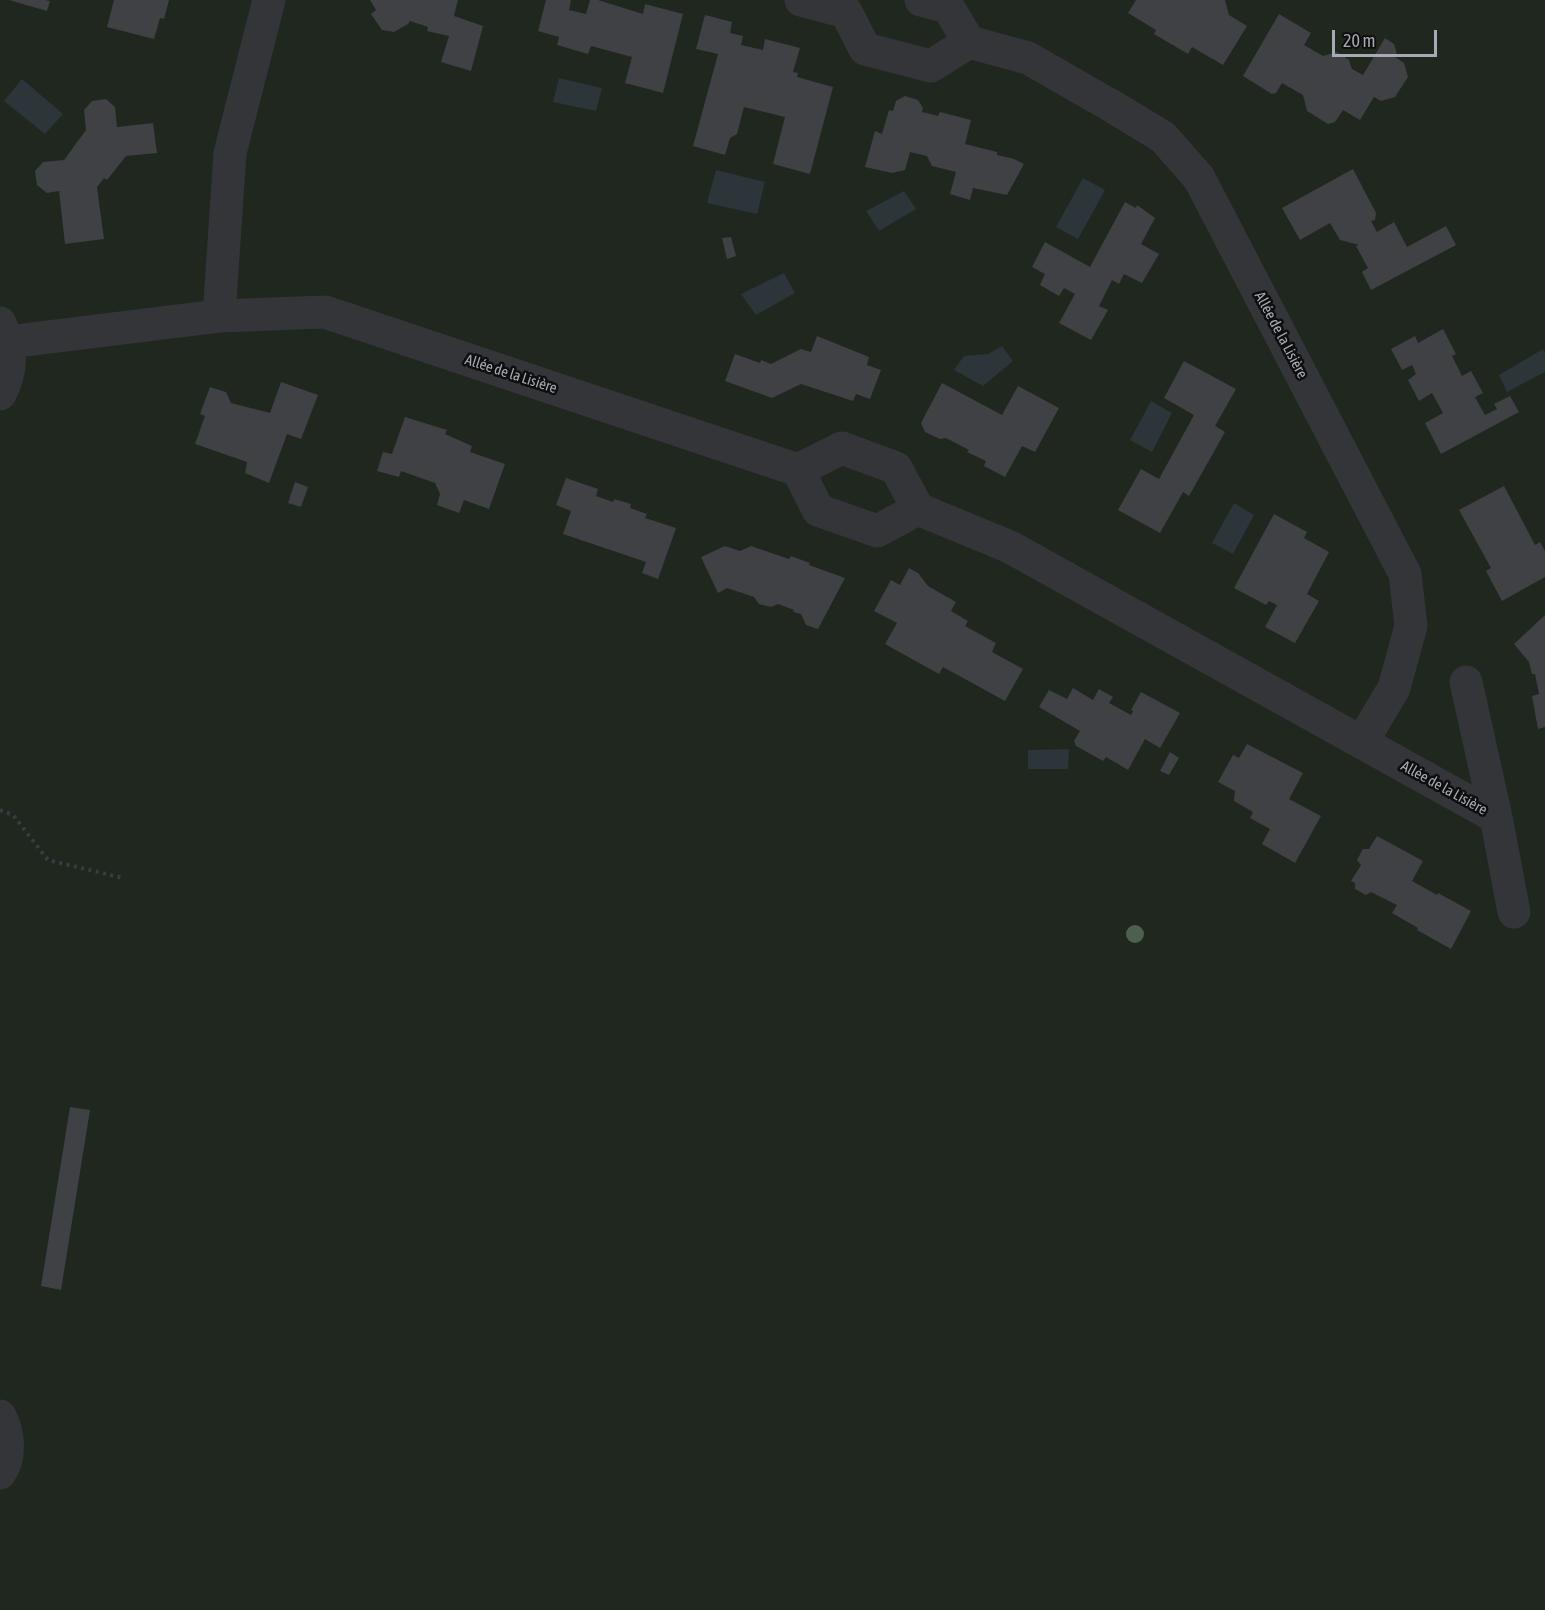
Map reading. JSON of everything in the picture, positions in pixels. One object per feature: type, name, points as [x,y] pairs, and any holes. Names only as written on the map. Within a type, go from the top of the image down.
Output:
[{"type":"street","points":[[219,316],[230,153],[269,0]]},
{"type":"street","points":[[801,0],[855,6],[865,49],[931,66],[969,42],[948,7],[921,0]]},
{"type":"street","name":"Allée de la Lisière","points":[[969,42],[1028,58],[1110,105],[1163,137],[1199,178],[1406,574],[1411,626],[1394,688],[1362,742]]},
{"type":"street","name":"Allée de la Lisière","points":[[4,332],[219,316],[325,312],[798,470]]},
{"type":"street","points":[[0,394],[7,380],[10,361],[4,332]]},
{"type":"street","points":[[842,448],[896,468],[918,509],[877,531],[818,510],[798,470],[842,448]]},
{"type":"street","name":"Allée de la Lisière","points":[[918,509],[1010,547],[1496,817]]},
{"type":"street","name":"Allée de la Lisière","points":[[1466,682],[1514,912]]},
{"type":"street","points":[[0,1416],[4,1423],[8,1445],[0,1473]]},
{"type":"path","points":[[0,810],[13,815],[48,860],[123,878]]},
{"type":"shaded area","points":[[0,0],[1545,0],[1545,1610],[0,1610]]},
{"type":"shaded area","points":[[559,78],[602,88],[596,111],[553,102]]},
{"type":"shaded area","points":[[22,79],[63,114],[45,134],[4,101]]},
{"type":"shaded area","points":[[716,170],[765,182],[757,214],[707,203]]},
{"type":"shaded area","points":[[1083,178],[1105,190],[1078,239],[1056,227]]},
{"type":"shaded area","points":[[904,191],[916,209],[879,231],[866,211]]},
{"type":"shaded area","points":[[784,273],[795,293],[756,315],[741,294]]},
{"type":"shaded area","points":[[1002,346],[1013,361],[983,386],[954,370],[964,356],[988,354]]},
{"type":"shaded area","points":[[1543,349],[1545,372],[1507,392],[1499,375]]},
{"type":"shaded area","points":[[1151,401],[1172,413],[1152,452],[1130,440]]},
{"type":"shaded area","points":[[1234,503],[1254,515],[1233,554],[1212,543]]},
{"type":"shaded area","points":[[1069,749],[1068,769],[1028,769],[1028,750]]},
{"type":"building","points":[[9,0],[45,0],[50,1],[47,11]]},
{"type":"building","points":[[114,0],[169,0],[164,19],[160,18],[154,39],[107,27]]},
{"type":"building","points":[[370,0],[458,0],[454,16],[483,26],[471,71],[441,62],[449,36],[427,31],[428,27],[410,21],[394,32],[382,30],[371,14],[376,10]]},
{"type":"building","points":[[546,0],[571,0],[569,10],[586,14],[590,0],[598,0],[643,14],[645,4],[683,14],[663,93],[625,83],[632,57],[591,46],[588,54],[557,45],[559,37],[538,31]]},
{"type":"building","points":[[1136,0],[1225,0],[1229,15],[1247,26],[1223,65],[1192,47],[1188,54],[1154,34],[1156,30],[1128,13]]},
{"type":"building","points":[[1279,14],[1311,33],[1304,45],[1323,56],[1337,52],[1349,60],[1352,69],[1363,75],[1385,38],[1394,44],[1397,54],[1395,57],[1404,63],[1408,77],[1395,97],[1381,101],[1374,97],[1360,120],[1343,110],[1335,122],[1328,124],[1307,111],[1303,95],[1282,83],[1276,93],[1272,94],[1243,76]]},
{"type":"building","points":[[705,15],[732,22],[730,33],[743,36],[741,45],[763,50],[765,39],[800,48],[793,72],[798,73],[797,77],[833,87],[810,174],[773,164],[785,117],[744,107],[737,134],[730,138],[725,155],[693,146],[718,54],[696,49]]},
{"type":"building","points":[[905,96],[918,100],[923,108],[922,112],[938,116],[940,112],[971,120],[965,144],[997,152],[997,155],[1024,164],[1007,195],[973,188],[970,200],[950,194],[956,172],[932,166],[927,156],[910,152],[905,170],[892,173],[865,167],[875,131],[882,134],[889,110],[893,111],[896,101]]},
{"type":"building","points":[[106,99],[115,107],[117,127],[153,123],[157,153],[126,156],[107,180],[104,178],[97,187],[104,239],[65,244],[59,191],[47,193],[37,185],[35,171],[43,162],[64,160],[86,130],[84,110],[92,101]]},
{"type":"building","points":[[1353,169],[1376,213],[1375,220],[1371,221],[1377,232],[1394,222],[1407,247],[1446,226],[1456,245],[1371,290],[1362,272],[1368,268],[1356,246],[1359,245],[1340,240],[1330,223],[1300,240],[1282,208]]},
{"type":"building","points":[[1125,202],[1136,208],[1137,205],[1155,218],[1141,244],[1159,254],[1142,283],[1124,274],[1119,284],[1112,280],[1099,306],[1108,310],[1091,340],[1059,323],[1075,294],[1064,288],[1059,296],[1040,285],[1045,274],[1032,267],[1045,242],[1090,267]]},
{"type":"building","points":[[731,237],[736,256],[727,259],[722,238]]},
{"type":"building","points":[[1443,329],[1456,354],[1452,356],[1462,376],[1471,371],[1483,393],[1475,397],[1485,415],[1497,409],[1494,404],[1510,396],[1519,412],[1441,454],[1425,423],[1443,413],[1432,393],[1419,401],[1408,380],[1416,374],[1412,365],[1402,370],[1391,349],[1415,336],[1418,343]]},
{"type":"building","points":[[817,336],[869,357],[867,365],[881,370],[870,399],[856,394],[853,401],[801,384],[772,398],[725,381],[735,354],[760,363],[761,360],[771,364],[801,349],[811,352]]},
{"type":"building","points":[[1184,361],[1236,389],[1215,426],[1225,432],[1189,496],[1183,492],[1160,533],[1118,510],[1141,469],[1159,479],[1194,415],[1164,398]]},
{"type":"building","points":[[281,382],[318,395],[301,439],[287,434],[269,483],[245,473],[247,462],[195,444],[205,416],[200,414],[210,387],[226,392],[231,403],[270,413]]},
{"type":"building","points":[[942,383],[1002,415],[1018,386],[1059,408],[1035,452],[1022,446],[1005,477],[984,466],[986,461],[967,452],[969,450],[946,438],[940,439],[925,432],[921,423]]},
{"type":"building","points":[[405,417],[447,430],[445,434],[472,446],[470,452],[505,464],[489,509],[464,500],[459,513],[437,505],[440,494],[435,483],[401,471],[399,477],[377,471],[383,452],[392,454]]},
{"type":"building","points":[[566,478],[598,489],[596,496],[613,502],[614,499],[631,504],[630,508],[647,514],[645,518],[676,528],[658,579],[642,573],[646,562],[563,534],[571,511],[556,505]]},
{"type":"building","points":[[295,482],[308,487],[301,507],[288,503]]},
{"type":"building","points":[[1504,486],[1535,545],[1540,542],[1545,551],[1545,577],[1502,601],[1486,571],[1491,568],[1459,510]]},
{"type":"building","points":[[1274,514],[1307,532],[1304,538],[1329,552],[1307,594],[1319,601],[1295,643],[1265,627],[1277,605],[1269,601],[1266,605],[1234,588]]},
{"type":"building","points":[[725,546],[740,551],[751,546],[789,559],[791,556],[845,578],[818,629],[806,625],[801,614],[778,604],[771,607],[759,604],[754,597],[727,588],[718,593],[701,557]]},
{"type":"building","points":[[909,568],[918,573],[928,586],[956,602],[951,611],[968,621],[965,626],[996,643],[992,652],[1023,669],[1005,701],[943,667],[939,674],[885,644],[897,623],[874,611],[891,580],[900,585]]},
{"type":"building","points":[[1545,615],[1545,727],[1538,729],[1532,696],[1539,694],[1535,674],[1532,674],[1529,662],[1514,644]]},
{"type":"building","points":[[1073,688],[1093,700],[1099,689],[1113,697],[1109,703],[1131,715],[1133,711],[1131,710],[1141,692],[1180,713],[1160,748],[1145,739],[1128,770],[1106,757],[1103,761],[1076,746],[1074,741],[1080,731],[1039,707],[1049,690],[1067,699]]},
{"type":"building","points":[[1247,744],[1303,773],[1289,799],[1321,816],[1295,863],[1262,844],[1270,829],[1250,818],[1253,812],[1234,801],[1235,791],[1218,782],[1233,755],[1239,758]]},
{"type":"building","points":[[1170,752],[1179,758],[1169,775],[1160,771]]},
{"type":"building","points":[[1377,836],[1423,861],[1412,881],[1471,911],[1451,949],[1392,913],[1397,905],[1371,892],[1366,895],[1355,889],[1355,883],[1351,881],[1361,865],[1357,860],[1363,849],[1369,849]]},
{"type":"building","points":[[70,1107],[90,1110],[61,1290],[41,1286]]}]
